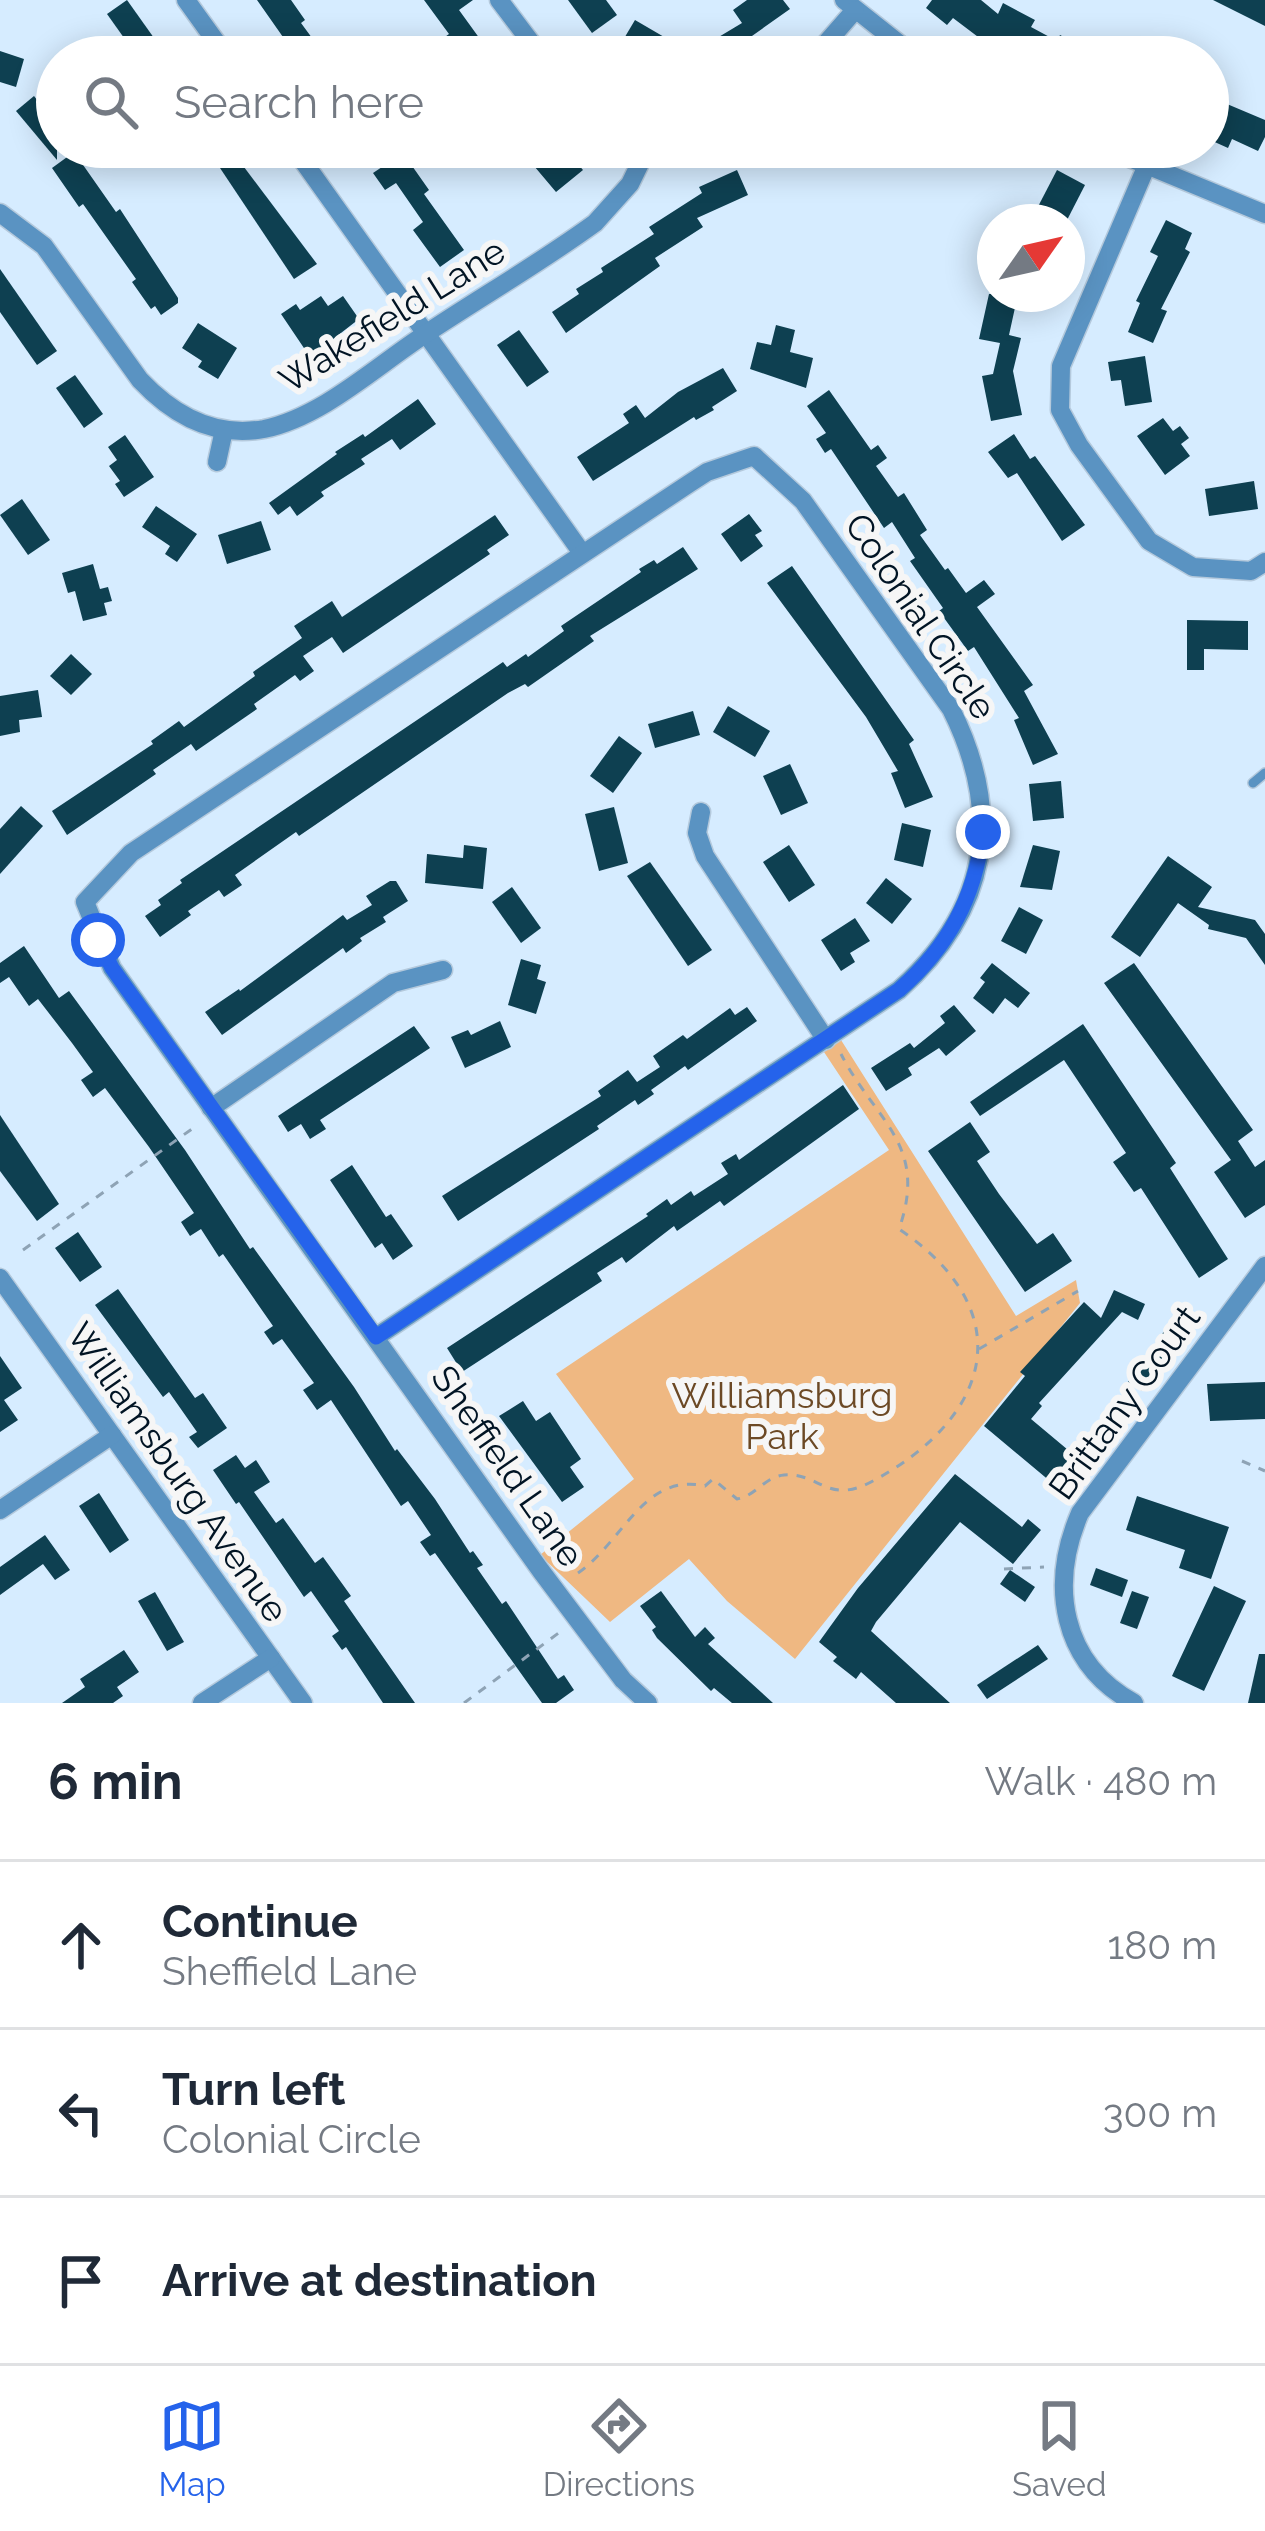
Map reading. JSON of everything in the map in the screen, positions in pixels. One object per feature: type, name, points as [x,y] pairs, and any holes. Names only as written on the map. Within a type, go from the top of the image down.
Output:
[{"type":"street","points":[[186,0],[212,36]]},
{"type":"street","points":[[499,0],[526,36]]},
{"type":"street","points":[[829,36],[850,5],[889,36]]},
{"type":"street","points":[[307,168],[582,554]]},
{"type":"street","name":"Wakefield Lane","points":[[224,430],[264,429],[292,420],[595,223],[630,184],[637,168]]},
{"type":"street","points":[[1146,168],[1061,366],[1060,410],[1079,445],[1148,541],[1192,568],[1252,571],[1265,562]]},
{"type":"street","points":[[1154,168],[1265,214]]},
{"type":"street","points":[[0,213],[44,246],[158,399],[200,424],[224,430],[217,462]]},
{"type":"street","name":"Colonial Circle","points":[[85,902],[131,853],[707,472],[754,456],[803,501],[951,709],[969,745],[982,800],[983,832],[971,892],[940,949],[920,971],[828,1038],[376,1337]]},
{"type":"street","points":[[700,812],[697,833],[705,856],[828,1038]]},
{"type":"street","name":"Sheffield Lane","points":[[85,902],[104,956],[574,1615],[623,1680],[648,1703]]},
{"type":"street","points":[[211,1108],[393,983],[443,970]]},
{"type":"street","name":"Brittany Court","points":[[1134,1703],[1108,1689],[1083,1660],[1067,1622],[1066,1547],[1080,1513],[1265,1266]]},
{"type":"street","name":"Williamsburg Avenue","points":[[0,1278],[303,1703]]},
{"type":"street","points":[[0,1510],[112,1435]]},
{"type":"street","points":[[202,1703],[271,1658]]},
{"type":"lane","points":[[1253,782],[1265,773]]},
{"type":"path","points":[[578,1573],[621,1534],[653,1494],[680,1484],[705,1486],[713,1480],[737,1499],[750,1497],[774,1477],[791,1474],[838,1493],[869,1484],[934,1438],[953,1417],[978,1350],[980,1337],[972,1305],[957,1280],[927,1248],[899,1229],[909,1201],[908,1162],[828,1038]]},
{"type":"path","points":[[23,1250],[196,1126]]},
{"type":"path","points":[[978,1350],[1078,1291]]},
{"type":"path","points":[[1242,1461],[1265,1471]]},
{"type":"path","points":[[1004,1570],[1052,1567]]},
{"type":"path","points":[[464,1703],[560,1633],[574,1615]]},
{"type":"green space","name":"Williamsburg Park","points":[[841,1040],[1016,1316],[1076,1280],[1080,1303],[795,1659],[727,1601],[689,1559],[610,1622],[540,1555],[634,1479],[556,1374],[889,1150],[824,1052]]},
{"type":"building","points":[[127,0],[153,36],[123,36],[107,14]]},
{"type":"building","points":[[257,0],[291,0],[311,36],[282,36]]},
{"type":"building","points":[[424,0],[473,0],[459,10],[478,36],[449,34]]},
{"type":"building","points":[[568,0],[606,0],[617,15],[592,33]]},
{"type":"building","points":[[747,0],[783,0],[790,9],[752,36],[720,36],[742,23],[733,10]]},
{"type":"building","points":[[932,0],[981,0],[998,14],[1003,3],[1035,20],[1031,27],[1048,36],[977,36],[953,18],[947,25],[926,8]]},
{"type":"building","points":[[1213,0],[1265,0],[1265,26]]},
{"type":"building","points":[[635,20],[662,36],[625,36]]},
{"type":"building","points":[[0,51],[24,59],[16,87],[0,82]]},
{"type":"building","points":[[34,96],[36,135],[16,111]]},
{"type":"building","points":[[1229,105],[1265,120],[1265,137],[1258,151],[1232,139],[1229,146]]},
{"type":"building","points":[[52,168],[85,168],[116,212],[120,209],[178,303],[161,315],[155,306],[151,309],[132,282],[136,279],[83,204],[79,207]]},
{"type":"building","points":[[220,168],[245,168],[317,264],[294,279]]},
{"type":"building","points":[[380,168],[414,168],[429,190],[424,194],[464,250],[440,267],[413,230],[423,222],[396,183],[385,190],[373,173]]},
{"type":"building","points":[[536,168],[581,168],[583,170],[556,192]]},
{"type":"building","points":[[737,170],[748,195],[697,218],[703,227],[655,258],[660,266],[566,333],[552,312],[579,294],[576,289],[654,234],[649,227],[702,193],[699,187]]},
{"type":"building","points":[[1057,170],[1085,185],[1075,204],[1039,204]]},
{"type":"building","points":[[1166,220],[1192,233],[1185,249],[1190,252],[1161,309],[1167,311],[1153,343],[1128,332],[1140,303],[1136,301],[1158,256],[1150,252]]},
{"type":"building","points":[[0,269],[57,351],[37,365],[0,312]]},
{"type":"building","points":[[321,296],[328,306],[343,296],[359,319],[310,357],[281,314],[296,304],[300,310]]},
{"type":"building","points":[[985,312],[1014,312],[1009,335],[1021,338],[1013,371],[1022,415],[991,421],[982,376],[993,374],[1000,343],[979,339]]},
{"type":"building","points":[[198,323],[237,348],[218,379],[198,367],[202,361],[182,348]]},
{"type":"building","points":[[776,325],[795,330],[790,352],[813,358],[806,388],[750,369],[757,342],[771,345]]},
{"type":"building","points":[[519,330],[549,372],[527,387],[497,345]]},
{"type":"building","points":[[1145,356],[1152,402],[1125,406],[1121,380],[1111,381],[1108,362]]},
{"type":"building","points":[[723,368],[737,391],[714,410],[694,417],[593,481],[577,457],[629,423],[623,414],[636,405],[645,418],[678,392]]},
{"type":"building","points":[[75,375],[103,414],[84,428],[56,388]]},
{"type":"building","points":[[829,390],[871,450],[878,445],[887,458],[876,466],[898,497],[904,493],[927,530],[920,535],[945,570],[966,593],[984,580],[995,594],[977,607],[1033,685],[1024,691],[1058,754],[1033,765],[1014,720],[1019,718],[974,647],[968,651],[939,611],[943,608],[910,561],[915,558],[892,522],[884,528],[831,449],[825,453],[816,439],[826,433],[807,406]]},
{"type":"building","points":[[418,399],[436,424],[400,450],[392,439],[361,459],[365,464],[321,492],[324,496],[297,516],[290,506],[278,515],[269,503],[335,452]]},
{"type":"building","points":[[1163,418],[1173,431],[1180,426],[1189,438],[1181,444],[1190,456],[1165,475],[1137,436]]},
{"type":"building","points":[[1014,434],[1085,525],[1062,541],[1017,473],[1008,478],[988,452]]},
{"type":"building","points":[[125,435],[154,477],[124,497],[109,466],[117,460],[108,447]]},
{"type":"building","points":[[1254,481],[1258,509],[1209,516],[1205,489]]},
{"type":"building","points":[[22,499],[50,540],[28,555],[0,515]]},
{"type":"building","points":[[156,506],[197,534],[177,562],[165,554],[170,546],[142,527]]},
{"type":"building","points":[[749,514],[762,531],[755,535],[763,546],[741,562],[721,534]]},
{"type":"building","points":[[495,515],[509,535],[487,550],[490,554],[343,653],[332,637],[303,656],[314,671],[300,681],[295,675],[254,704],[257,709],[196,751],[191,744],[67,835],[52,811],[153,744],[179,721],[184,727],[255,676],[253,672],[302,638],[294,626],[332,601],[342,617]]},
{"type":"building","points":[[261,521],[271,550],[227,564],[218,535]]},
{"type":"building","points":[[683,547],[698,569],[590,636],[594,641],[528,687],[525,684],[508,693],[299,836],[296,832],[235,875],[242,885],[224,897],[219,890],[160,937],[145,916],[161,905],[158,900],[180,880],[503,662],[507,667],[528,657],[564,631],[561,626],[641,572],[639,569]]},
{"type":"building","points":[[93,564],[100,589],[108,587],[112,601],[104,603],[107,615],[83,621],[75,591],[68,593],[62,573]]},
{"type":"building","points":[[792,566],[914,740],[909,744],[933,797],[905,808],[891,773],[898,771],[866,717],[767,583]]},
{"type":"building","points":[[1187,620],[1248,621],[1248,650],[1204,649],[1204,670],[1187,670]]},
{"type":"building","points":[[71,654],[92,674],[71,695],[50,676]]},
{"type":"building","points":[[38,690],[42,717],[19,720],[20,732],[0,736],[0,696]]},
{"type":"building","points":[[728,706],[770,731],[755,757],[713,732]]},
{"type":"building","points":[[693,711],[700,735],[655,748],[648,724]]},
{"type":"building","points":[[619,736],[642,753],[613,793],[590,776]]},
{"type":"building","points":[[790,764],[808,803],[781,815],[763,776]]},
{"type":"building","points":[[1061,781],[1064,818],[1033,821],[1029,784]]},
{"type":"building","points":[[21,806],[43,826],[0,874],[0,829]]},
{"type":"building","points":[[614,807],[628,863],[599,871],[585,814]]},
{"type":"building","points":[[902,823],[931,830],[923,867],[894,860]]},
{"type":"building","points":[[464,845],[487,848],[483,889],[425,883],[427,854],[463,858]]},
{"type":"building","points":[[789,845],[815,885],[789,902],[763,862]]},
{"type":"building","points":[[1033,845],[1060,851],[1052,890],[1020,887]]},
{"type":"building","points":[[1168,856],[1212,887],[1198,907],[1255,920],[1265,934],[1265,965],[1246,938],[1208,929],[1209,925],[1178,903],[1140,957],[1111,937]]},
{"type":"building","points":[[650,862],[712,950],[688,966],[627,876]]},
{"type":"building","points":[[886,878],[912,899],[892,924],[866,903]]},
{"type":"building","points":[[396,881],[408,901],[383,917],[386,922],[222,1035],[205,1012],[343,915],[347,920],[372,905],[366,896]]},
{"type":"building","points":[[512,887],[541,928],[521,943],[492,902]]},
{"type":"building","points":[[1019,907],[1043,920],[1026,954],[1001,941]]},
{"type":"building","points":[[855,918],[870,941],[850,953],[855,962],[841,971],[821,940]]},
{"type":"building","points":[[24,946],[59,998],[69,991],[395,1451],[483,1565],[477,1568],[502,1604],[506,1601],[558,1679],[564,1675],[574,1690],[556,1703],[542,1703],[435,1553],[430,1556],[420,1542],[431,1535],[408,1501],[401,1506],[331,1400],[317,1410],[303,1390],[314,1383],[282,1339],[273,1345],[264,1332],[273,1326],[223,1254],[219,1257],[201,1229],[190,1236],[181,1222],[194,1213],[149,1147],[105,1088],[93,1097],[81,1080],[93,1072],[72,1043],[38,999],[29,1006],[9,977],[0,983],[0,963]]},
{"type":"building","points":[[521,959],[541,965],[537,979],[546,982],[536,1014],[508,1005]]},
{"type":"building","points":[[992,963],[1030,993],[1018,1008],[1005,998],[993,1014],[973,998]]},
{"type":"building","points":[[1134,963],[1253,1130],[1238,1141],[1255,1167],[1265,1160],[1265,1205],[1245,1218],[1214,1172],[1231,1160],[1104,983]]},
{"type":"building","points":[[954,1005],[976,1031],[946,1056],[939,1048],[908,1068],[912,1075],[886,1091],[871,1068],[910,1043],[914,1048],[945,1023],[940,1016]]},
{"type":"building","points":[[747,1007],[757,1021],[651,1090],[654,1094],[638,1105],[635,1100],[599,1129],[458,1221],[442,1196],[601,1096],[598,1091],[628,1070],[637,1082],[660,1067],[653,1056],[683,1035],[687,1039],[730,1008],[735,1015]]},
{"type":"building","points":[[500,1021],[511,1047],[465,1068],[451,1037],[468,1030],[471,1035]]},
{"type":"building","points":[[1083,1024],[1176,1163],[1170,1168],[1228,1259],[1199,1278],[1141,1188],[1134,1192],[1113,1162],[1126,1153],[1064,1060],[980,1116],[970,1102]]},
{"type":"building","points":[[414,1026],[430,1048],[320,1120],[326,1129],[310,1139],[301,1124],[288,1132],[278,1116]]},
{"type":"building","points":[[843,1085],[859,1109],[724,1206],[720,1201],[677,1231],[674,1226],[626,1263],[622,1257],[597,1273],[602,1281],[462,1372],[447,1348],[667,1199],[671,1205],[691,1191],[694,1196],[728,1174],[721,1163],[736,1154],[739,1160]]},
{"type":"building","points":[[0,1115],[59,1204],[37,1221],[0,1171]]},
{"type":"building","points":[[970,1122],[990,1152],[977,1161],[999,1194],[1037,1244],[1053,1233],[1072,1261],[1025,1292],[928,1151]]},
{"type":"building","points":[[352,1165],[386,1217],[391,1214],[413,1246],[393,1260],[382,1243],[375,1248],[330,1180]]},
{"type":"building","points":[[78,1232],[102,1267],[80,1282],[55,1248]]},
{"type":"building","points":[[118,1289],[195,1398],[203,1393],[227,1428],[198,1448],[189,1437],[197,1432],[169,1392],[163,1397],[95,1305]]},
{"type":"building","points":[[1114,1290],[1145,1304],[1138,1320],[1122,1312],[1039,1403],[1042,1406],[1031,1419],[1080,1460],[1057,1487],[984,1426],[1025,1376],[1020,1372],[1084,1302],[1101,1318]]},
{"type":"building","points":[[1172,1320],[1186,1330],[1142,1391],[1128,1382]]},
{"type":"building","points":[[0,1356],[22,1388],[4,1400],[18,1420],[0,1432]]},
{"type":"building","points":[[1265,1382],[1265,1419],[1210,1421],[1207,1384]]},
{"type":"building","points":[[523,1401],[536,1421],[550,1412],[581,1459],[570,1467],[584,1487],[562,1502],[499,1416]]},
{"type":"building","points":[[236,1455],[245,1468],[256,1460],[270,1482],[254,1492],[276,1523],[283,1518],[315,1563],[323,1557],[351,1596],[344,1601],[415,1703],[383,1703],[346,1647],[342,1650],[332,1636],[339,1631],[311,1591],[304,1597],[239,1502],[236,1504],[213,1470]]},
{"type":"building","points":[[955,1474],[1022,1527],[1028,1519],[1041,1530],[1013,1564],[960,1522],[876,1622],[871,1631],[950,1703],[896,1703],[861,1672],[856,1679],[833,1661],[837,1657],[819,1642],[858,1588]]},
{"type":"building","points":[[99,1493],[129,1540],[110,1553],[79,1506]]},
{"type":"building","points":[[1137,1496],[1229,1527],[1211,1579],[1179,1568],[1185,1550],[1126,1530]]},
{"type":"building","points":[[45,1535],[70,1570],[55,1580],[43,1564],[0,1595],[0,1567]]},
{"type":"building","points":[[1096,1568],[1128,1580],[1122,1597],[1090,1585]]},
{"type":"building","points":[[1010,1570],[1035,1587],[1025,1602],[1000,1584]]},
{"type":"building","points":[[1214,1586],[1246,1601],[1204,1691],[1172,1676]]},
{"type":"building","points":[[661,1591],[695,1637],[705,1627],[715,1638],[708,1644],[773,1703],[732,1703],[714,1688],[711,1691],[657,1638],[652,1630],[656,1627],[640,1606]]},
{"type":"building","points":[[1132,1591],[1149,1597],[1137,1629],[1120,1623]]},
{"type":"building","points":[[155,1592],[184,1642],[167,1651],[138,1601]]},
{"type":"building","points":[[1038,1645],[1048,1659],[987,1699],[977,1685]]},
{"type":"building","points":[[124,1650],[139,1672],[117,1687],[123,1696],[113,1703],[62,1703],[85,1687],[80,1679]]},
{"type":"building","points":[[1259,1654],[1265,1654],[1265,1703],[1248,1703]]},
{"type":"route","points":[[98,940],[112,968],[376,1337],[899,990],[940,949],[957,922],[971,892],[983,832]]}]
